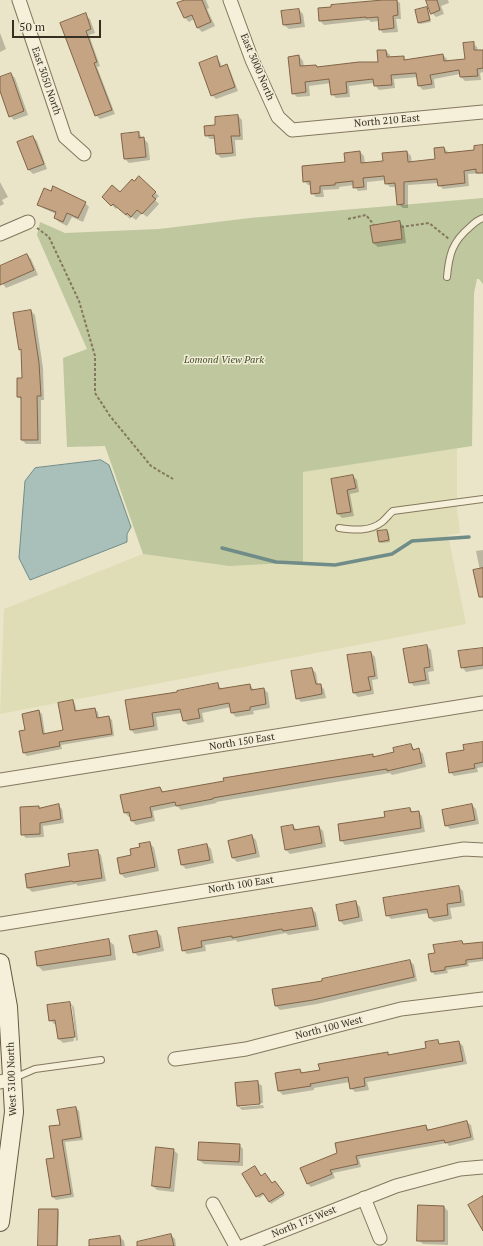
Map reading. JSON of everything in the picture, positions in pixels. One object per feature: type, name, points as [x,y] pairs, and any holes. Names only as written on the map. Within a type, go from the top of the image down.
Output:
[{"type":"street","name":"East 3050 North","points":[[19,0],[65,137],[84,154]]},
{"type":"street","name":"East 3000 North","points":[[230,0],[252,60],[278,117],[292,130]]},
{"type":"street","name":"North 210 East","points":[[292,130],[483,112]]},
{"type":"street","points":[[0,234],[28,222]]},
{"type":"street","name":"North 150 East","points":[[0,780],[483,703]]},
{"type":"street","name":"North 100 East","points":[[0,924],[464,849],[483,850]]},
{"type":"street","name":"West 3100 North","points":[[0,963],[8,1006],[6,1081],[14,1112],[0,1222]]},
{"type":"street","name":"North 100 West","points":[[175,1059],[246,1049],[401,1009],[483,999]]},
{"type":"street","name":"North 175 West","points":[[244,1246],[403,1184],[460,1169],[483,1167]]},
{"type":"street","points":[[364,1198],[380,1238]]},
{"type":"street","points":[[213,1204],[236,1246]]},
{"type":"lane","points":[[447,277],[449,260],[455,243],[460,235],[478,220],[483,218]]},
{"type":"lane","points":[[339,528],[353,530],[370,528],[382,523],[393,511],[483,499]]},
{"type":"lane","points":[[6,1081],[35,1069],[101,1060]]},
{"type":"path","points":[[348,219],[366,215],[374,225]]},
{"type":"path","points":[[28,222],[49,237],[79,301],[95,356],[95,393],[110,416],[150,466],[173,479]]},
{"type":"path","points":[[401,227],[429,223],[455,243]]},
{"type":"shaded area","points":[[457,448],[457,509],[460,533],[448,535],[466,624],[0,714],[4,609],[143,554],[229,566],[303,472]]},
{"type":"green space","name":"Lomond View Park","points":[[483,198],[483,284],[479,279],[477,279],[474,293],[472,446],[303,472],[303,562],[229,566],[143,554],[105,446],[67,447],[63,358],[87,349],[37,235],[40,222],[65,233],[159,229],[250,218]]},
{"type":"water","points":[[101,460],[109,465],[131,527],[127,534],[127,542],[30,580],[19,558],[25,481],[35,468]]},
{"type":"building","points":[[185,0],[202,0],[211,22],[197,28],[192,15],[184,18],[177,3]]},
{"type":"building","points":[[397,0],[398,15],[393,16],[394,28],[379,30],[378,17],[319,21],[318,8],[331,7],[331,5]]},
{"type":"building","points":[[426,0],[437,0],[440,10],[431,14]]},
{"type":"building","points":[[427,7],[430,20],[418,23],[415,10]]},
{"type":"building","points":[[299,9],[301,23],[283,25],[281,11]]},
{"type":"building","points":[[86,13],[91,29],[86,31],[97,62],[94,63],[112,110],[95,116],[60,23]]},
{"type":"building","points":[[474,42],[474,50],[483,50],[483,68],[477,69],[478,76],[460,77],[459,70],[430,75],[432,84],[418,86],[416,73],[391,75],[392,85],[374,86],[373,79],[346,82],[347,93],[331,95],[329,79],[305,82],[306,92],[292,94],[288,57],[299,55],[300,66],[316,65],[317,67],[359,62],[378,62],[377,50],[386,50],[387,57],[404,56],[404,60],[443,54],[444,61],[465,59],[463,43]]},
{"type":"building","points":[[217,56],[220,67],[227,64],[235,87],[211,96],[199,63]]},
{"type":"building","points":[[11,73],[24,111],[9,117],[0,91],[0,77]]},
{"type":"building","points":[[238,115],[240,136],[231,136],[233,153],[216,154],[214,135],[205,136],[204,126],[215,125],[215,117]]},
{"type":"building","points":[[139,132],[139,138],[144,137],[146,157],[124,159],[121,134]]},
{"type":"building","points":[[33,136],[44,164],[28,170],[17,142]]},
{"type":"building","points":[[483,145],[483,173],[476,173],[476,169],[464,171],[465,183],[438,186],[437,179],[404,182],[404,204],[397,205],[395,183],[385,184],[384,176],[363,178],[364,187],[353,188],[353,181],[335,183],[335,185],[320,186],[320,193],[311,194],[310,181],[303,182],[302,166],[345,162],[344,153],[360,151],[361,163],[383,161],[382,153],[407,151],[408,162],[435,159],[434,148],[444,147],[445,153],[474,150],[474,146]]},
{"type":"building","points":[[139,176],[156,192],[152,196],[156,199],[142,214],[137,210],[131,217],[127,213],[126,215],[113,204],[111,206],[102,197],[112,185],[120,192],[132,179],[134,181]]},
{"type":"building","points":[[53,186],[86,202],[78,218],[67,213],[63,222],[54,218],[56,212],[37,205],[44,188],[51,191]]},
{"type":"building","points":[[400,221],[402,239],[373,243],[370,226]]},
{"type":"building","points":[[27,254],[34,270],[0,285],[0,266]]},
{"type":"building","points":[[31,310],[39,363],[41,396],[37,396],[38,440],[21,440],[21,397],[17,397],[17,378],[22,378],[21,349],[19,350],[13,313]]},
{"type":"building","points":[[353,475],[356,488],[347,490],[351,512],[337,514],[331,479]]},
{"type":"building","points":[[387,530],[389,540],[379,542],[377,531]]},
{"type":"building","points":[[483,568],[483,597],[479,597],[473,570]]},
{"type":"building","points":[[427,645],[430,667],[424,668],[426,680],[409,683],[403,649]]},
{"type":"building","points":[[483,648],[483,665],[461,668],[458,651]]},
{"type":"building","points":[[371,652],[375,676],[368,677],[371,690],[353,693],[347,655]]},
{"type":"building","points":[[312,668],[316,684],[321,684],[322,694],[296,699],[291,671]]},
{"type":"building","points":[[218,683],[219,689],[250,684],[251,690],[264,688],[266,704],[250,707],[250,710],[231,713],[229,703],[198,709],[200,718],[183,721],[180,709],[152,713],[154,726],[130,730],[125,700],[177,692]]},
{"type":"building","points":[[73,700],[75,711],[95,708],[97,718],[109,716],[112,734],[59,742],[60,746],[23,753],[19,731],[25,730],[22,714],[39,710],[43,734],[63,730],[58,703]]},
{"type":"building","points":[[483,742],[483,762],[474,764],[475,768],[449,773],[446,753],[464,750],[463,745]]},
{"type":"building","points":[[411,744],[413,750],[419,748],[422,763],[387,771],[387,769],[322,779],[176,806],[175,802],[150,807],[152,817],[131,821],[129,812],[124,813],[120,795],[160,787],[162,792],[224,781],[223,778],[373,754],[373,757],[394,752],[393,748]]},
{"type":"building","points":[[59,804],[61,819],[40,823],[40,834],[21,835],[20,807],[39,806],[39,808]]},
{"type":"building","points":[[472,804],[475,820],[445,826],[442,810]]},
{"type":"building","points":[[410,808],[411,812],[419,811],[421,828],[340,841],[338,824],[385,817],[384,812]]},
{"type":"building","points":[[293,825],[294,830],[319,826],[322,843],[285,850],[281,827]]},
{"type":"building","points":[[252,835],[256,853],[232,858],[228,841]]},
{"type":"building","points":[[150,842],[155,867],[120,874],[117,858],[131,855],[130,849],[140,847],[139,844]]},
{"type":"building","points":[[207,844],[210,860],[181,865],[178,850]]},
{"type":"building","points":[[98,850],[102,878],[27,888],[25,874],[70,866],[68,854]]},
{"type":"building","points":[[459,886],[461,902],[447,904],[448,915],[429,918],[427,909],[386,916],[383,898]]},
{"type":"building","points":[[356,901],[359,917],[339,921],[336,905]]},
{"type":"building","points":[[312,908],[316,926],[283,931],[282,929],[232,938],[232,936],[201,941],[202,947],[182,951],[178,928]]},
{"type":"building","points":[[157,931],[160,947],[133,953],[129,936]]},
{"type":"building","points":[[109,939],[111,955],[37,966],[35,952]]},
{"type":"building","points":[[462,941],[463,944],[483,942],[483,958],[466,960],[466,964],[445,967],[445,970],[431,972],[428,954],[435,953],[433,945]]},
{"type":"building","points":[[410,960],[414,977],[313,1000],[275,1006],[272,989],[322,981],[322,979]]},
{"type":"building","points":[[70,1002],[75,1037],[58,1039],[55,1020],[49,1021],[47,1005]]},
{"type":"building","points":[[438,1040],[439,1044],[459,1041],[463,1061],[364,1078],[365,1086],[350,1089],[348,1077],[310,1084],[311,1086],[278,1091],[275,1073],[300,1069],[301,1073],[320,1070],[318,1064],[388,1052],[388,1055],[426,1048],[425,1042]]},
{"type":"building","points":[[258,1081],[260,1104],[237,1106],[235,1083]]},
{"type":"building","points":[[76,1107],[81,1137],[62,1140],[71,1194],[52,1197],[46,1159],[54,1158],[49,1126],[60,1125],[57,1110]]},
{"type":"building","points":[[467,1121],[471,1137],[445,1143],[444,1140],[356,1156],[358,1164],[330,1170],[332,1174],[307,1184],[300,1168],[337,1153],[335,1143],[426,1125],[427,1130]]},
{"type":"building","points":[[199,1142],[240,1144],[239,1162],[198,1160]]},
{"type":"building","points":[[156,1147],[174,1149],[170,1188],[152,1186]]},
{"type":"building","points":[[255,1166],[261,1176],[265,1173],[272,1183],[275,1181],[284,1193],[269,1202],[263,1193],[256,1197],[242,1174]]},
{"type":"building","points":[[483,1196],[483,1231],[468,1205]]},
{"type":"building","points":[[418,1205],[444,1206],[444,1241],[417,1241]]},
{"type":"building","points":[[39,1209],[58,1209],[57,1246],[38,1246]]},
{"type":"building","points":[[171,1234],[174,1246],[137,1246],[137,1242]]},
{"type":"building","points":[[120,1236],[121,1246],[89,1246],[89,1240]]},
{"type":"waterway","points":[[222,548],[276,562],[335,565],[392,554],[412,541],[469,537]]}]
